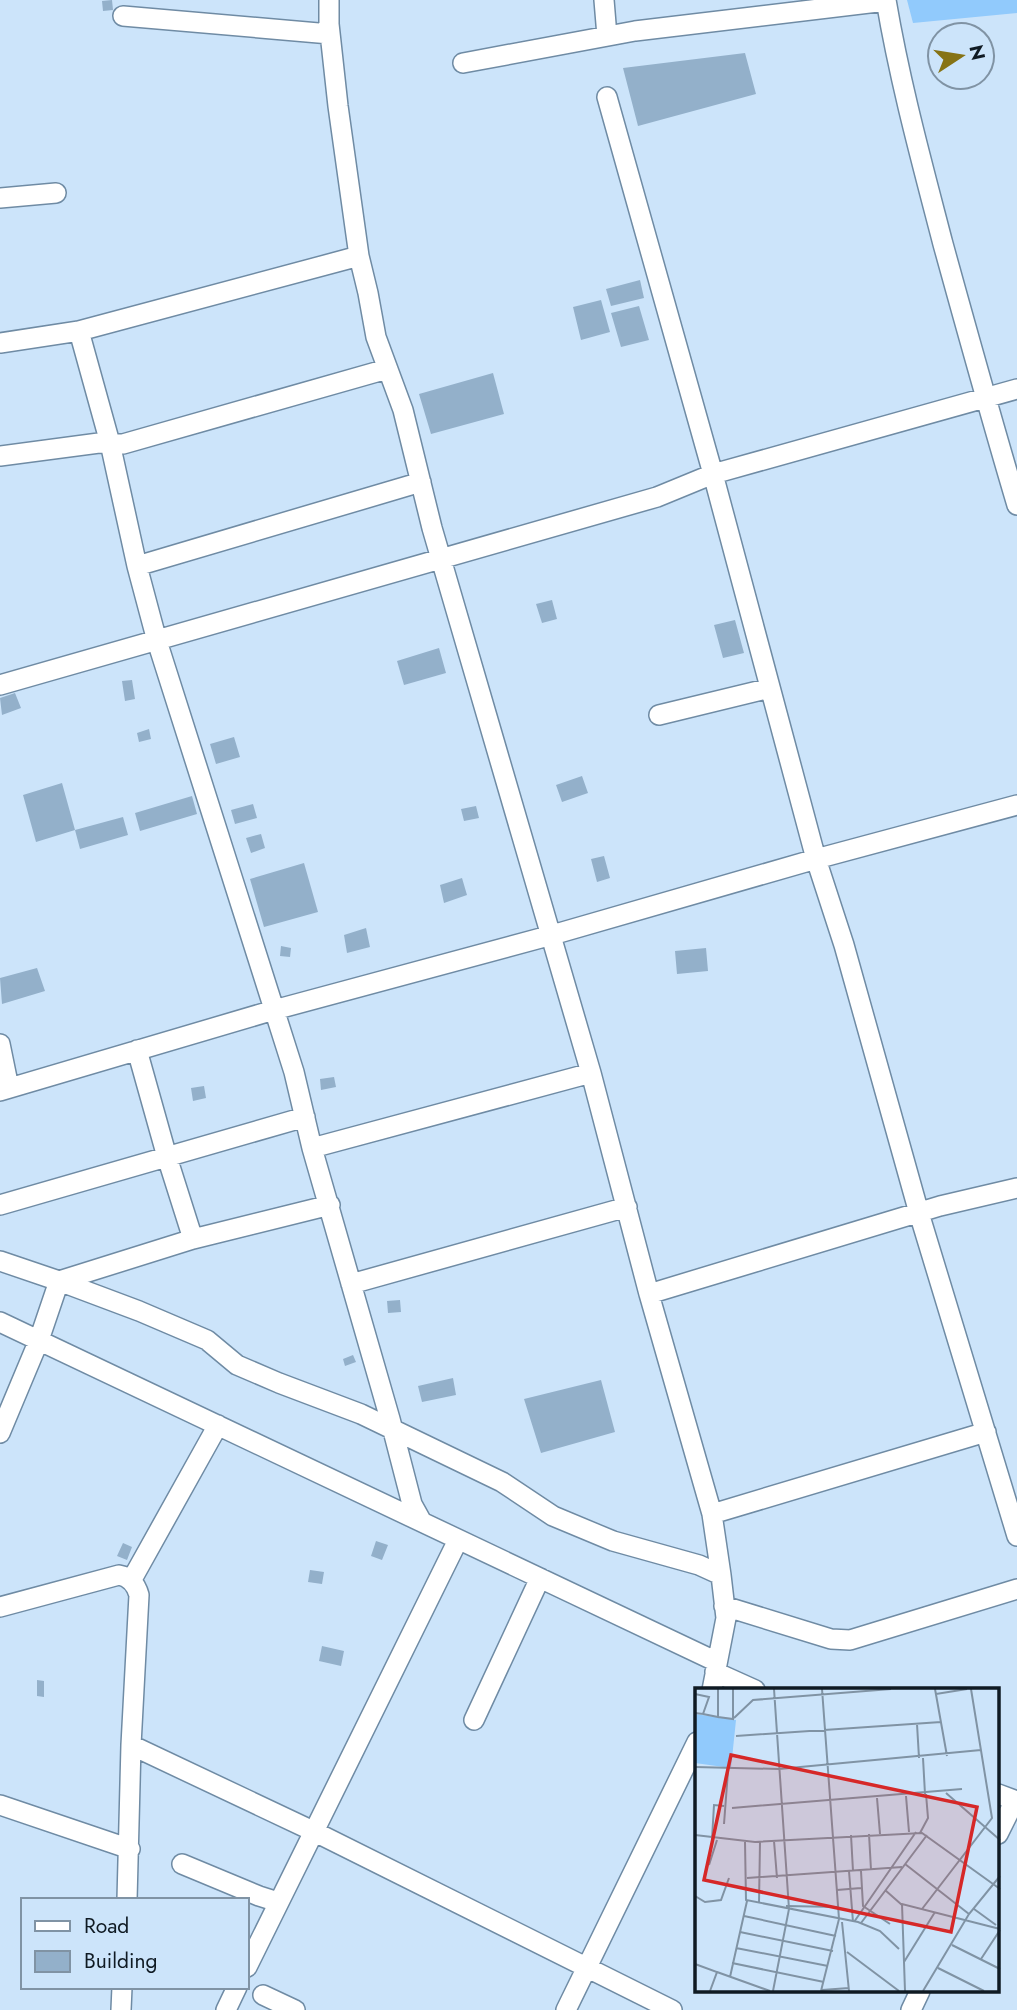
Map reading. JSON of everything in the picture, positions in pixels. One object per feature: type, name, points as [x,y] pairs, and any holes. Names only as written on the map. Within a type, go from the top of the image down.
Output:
[{"type":"street","points":[[329,0],[338,106],[359,256],[369,293],[376,337],[403,411],[442,559],[591,1073],[649,1294],[712,1514],[726,1618],[715,1675]]},
{"type":"street","points":[[604,0],[607,36]]},
{"type":"street","points":[[463,63],[635,31],[886,1],[915,138],[985,398],[1017,505]]},
{"type":"street","points":[[123,16],[330,34]]},
{"type":"street","points":[[607,97],[713,474],[816,859],[844,945],[919,1213],[1017,1536]]},
{"type":"street","points":[[0,198],[56,193]]},
{"type":"street","points":[[0,344],[79,331],[359,256]]},
{"type":"street","points":[[79,331],[110,443],[137,566],[157,641],[294,1072],[312,1148],[412,1504],[422,1522]]},
{"type":"street","points":[[0,456],[99,443],[123,444],[387,369]]},
{"type":"street","points":[[0,685],[657,497],[713,474],[1017,389]]},
{"type":"street","points":[[137,566],[421,482]]},
{"type":"street","points":[[659,715],[770,688]]},
{"type":"street","points":[[0,1044],[5,1090],[275,1010],[1017,805]]},
{"type":"street","points":[[138,1050],[192,1239]]},
{"type":"street","points":[[312,1148],[591,1073]]},
{"type":"street","points":[[0,1205],[305,1117]]},
{"type":"street","points":[[649,1294],[919,1213],[1017,1188]]},
{"type":"street","points":[[59,1281],[192,1239],[330,1205]]},
{"type":"street","points":[[351,1284],[627,1207]]},
{"type":"street","points":[[0,1261],[139,1311],[206,1340],[237,1365],[360,1414],[502,1482],[553,1516],[613,1541],[699,1565],[721,1575]]},
{"type":"street","points":[[0,1433],[39,1340],[59,1281]]},
{"type":"street","points":[[0,1322],[540,1578],[715,1675],[750,1688]]},
{"type":"street","points":[[131,1581],[218,1425]]},
{"type":"street","points":[[712,1514],[986,1432]]},
{"type":"street","points":[[248,1966],[458,1540]]},
{"type":"street","points":[[0,1607],[119,1575],[125,1576],[136,1586],[139,1595],[131,1745],[127,1898]]},
{"type":"street","points":[[474,1720],[540,1578]]},
{"type":"street","points":[[724,1606],[831,1639],[850,1640],[1017,1589]]},
{"type":"street","points":[[131,1745],[315,1832],[672,2010]]},
{"type":"street","points":[[566,2010],[695,1746]]},
{"type":"street","points":[[1000,1795],[1017,1802],[1000,1830]]},
{"type":"street","points":[[0,1805],[130,1849]]},
{"type":"street","points":[[182,1864],[278,1902]]},
{"type":"street","points":[[121,2010],[122,1989]]},
{"type":"street","points":[[226,2010],[236,1989]]},
{"type":"street","points":[[911,2010],[919,1993]]},
{"type":"street","points":[[263,1995],[295,2010]]},
{"type":"shaded area","points":[[907,0],[1017,0],[1017,13],[913,23]]},
{"type":"building","points":[[112,0],[113,10],[103,11],[102,1]]},
{"type":"building","points":[[745,53],[756,94],[638,126],[623,68]]},
{"type":"building","points":[[640,280],[644,298],[611,306],[606,289]]},
{"type":"building","points":[[601,300],[610,332],[581,340],[573,307]]},
{"type":"building","points":[[639,306],[649,340],[621,347],[611,313]]},
{"type":"building","points":[[493,373],[504,414],[431,434],[419,394]]},
{"type":"building","points":[[552,600],[557,619],[542,623],[536,604]]},
{"type":"building","points":[[735,620],[744,653],[723,658],[714,625]]},
{"type":"building","points":[[439,648],[446,673],[404,685],[397,661]]},
{"type":"building","points":[[132,680],[135,699],[125,701],[122,681]]},
{"type":"building","points":[[15,693],[21,708],[2,715],[0,698]]},
{"type":"building","points":[[149,729],[151,739],[139,742],[137,733]]},
{"type":"building","points":[[234,737],[240,757],[216,764],[210,744]]},
{"type":"building","points":[[582,776],[588,793],[562,802],[556,785]]},
{"type":"building","points":[[62,783],[75,830],[36,842],[23,795]]},
{"type":"building","points":[[192,796],[197,814],[140,831],[135,813]]},
{"type":"building","points":[[253,804],[257,818],[235,824],[231,810]]},
{"type":"building","points":[[476,806],[479,818],[464,821],[461,809]]},
{"type":"building","points":[[123,817],[128,835],[80,849],[75,830]]},
{"type":"building","points":[[261,834],[265,848],[251,853],[246,838]]},
{"type":"building","points":[[604,856],[610,878],[597,882],[591,859]]},
{"type":"building","points":[[304,863],[318,912],[264,927],[250,879]]},
{"type":"building","points":[[462,878],[467,895],[444,903],[440,885]]},
{"type":"building","points":[[366,928],[370,947],[347,953],[344,935]]},
{"type":"building","points":[[281,946],[291,948],[290,957],[280,956]]},
{"type":"building","points":[[706,948],[708,971],[677,974],[675,951]]},
{"type":"building","points":[[37,968],[45,991],[2,1004],[0,978]]},
{"type":"building","points":[[334,1077],[336,1087],[321,1090],[320,1079]]},
{"type":"building","points":[[204,1086],[206,1098],[193,1101],[191,1088]]},
{"type":"building","points":[[400,1300],[401,1312],[388,1313],[387,1301]]},
{"type":"building","points":[[353,1355],[356,1362],[345,1366],[343,1359]]},
{"type":"building","points":[[453,1378],[456,1395],[422,1402],[418,1386]]},
{"type":"building","points":[[601,1380],[615,1432],[541,1453],[524,1399]]},
{"type":"building","points":[[376,1541],[388,1545],[382,1560],[371,1556]]},
{"type":"building","points":[[123,1543],[132,1547],[127,1560],[117,1556]]},
{"type":"building","points":[[310,1570],[324,1572],[322,1584],[308,1582]]},
{"type":"building","points":[[322,1646],[344,1651],[341,1666],[319,1661]]},
{"type":"building","points":[[37,1680],[44,1681],[44,1697],[37,1696]]}]
